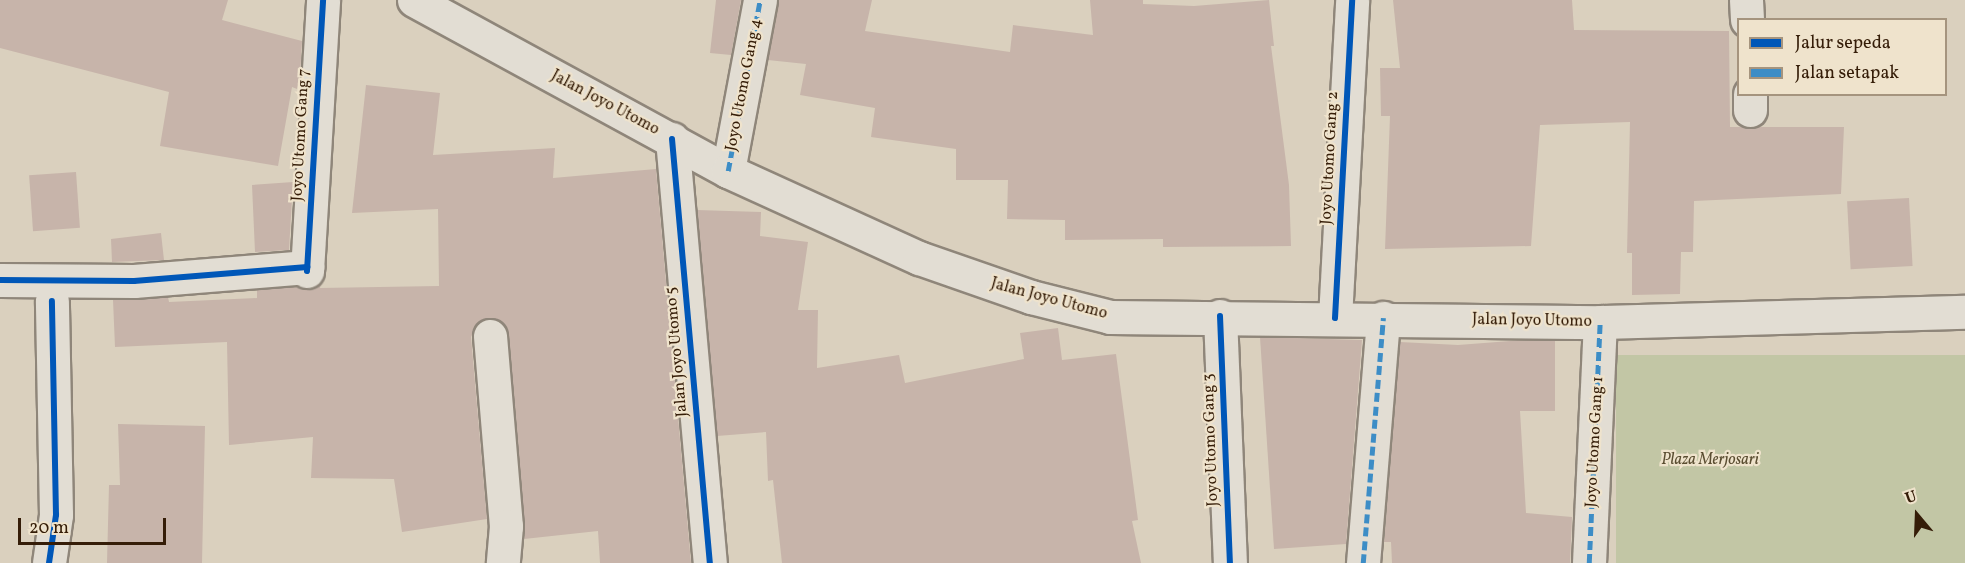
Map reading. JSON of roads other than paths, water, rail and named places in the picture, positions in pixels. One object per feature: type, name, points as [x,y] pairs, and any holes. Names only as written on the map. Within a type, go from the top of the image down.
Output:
[{"type":"street","name":"Joyo Utomo Gang 7","points":[[0,280],[134,281],[307,269],[323,0]]},
{"type":"street","name":"Jalan Joyo Utomo","points":[[414,0],[728,171],[919,258],[1031,297],[1110,317],[1220,316],[1600,321],[1965,312]]},
{"type":"street","name":"Joyo Utomo Gang 4","points":[[728,171],[760,0]]},
{"type":"street","name":"Joyo Utomo Gang 2","points":[[1335,318],[1352,0]]},
{"type":"street","points":[[1746,0],[1747,18]]},
{"type":"street","name":"Jalan Joyo Utomo 5","points":[[672,139],[710,563]]},
{"type":"street","points":[[49,563],[56,515],[52,301]]},
{"type":"street","name":"Joyo Utomo Gang 3","points":[[1220,316],[1230,563]]},
{"type":"street","points":[[1362,563],[1383,318]]},
{"type":"street","name":"Joyo Utomo Gang 1","points":[[1589,563],[1600,321]]},
{"type":"street","points":[[490,336],[506,526],[503,563]]},
{"type":"park label","name":"Plaza Merjosari","points":[[1710,460]]}]
